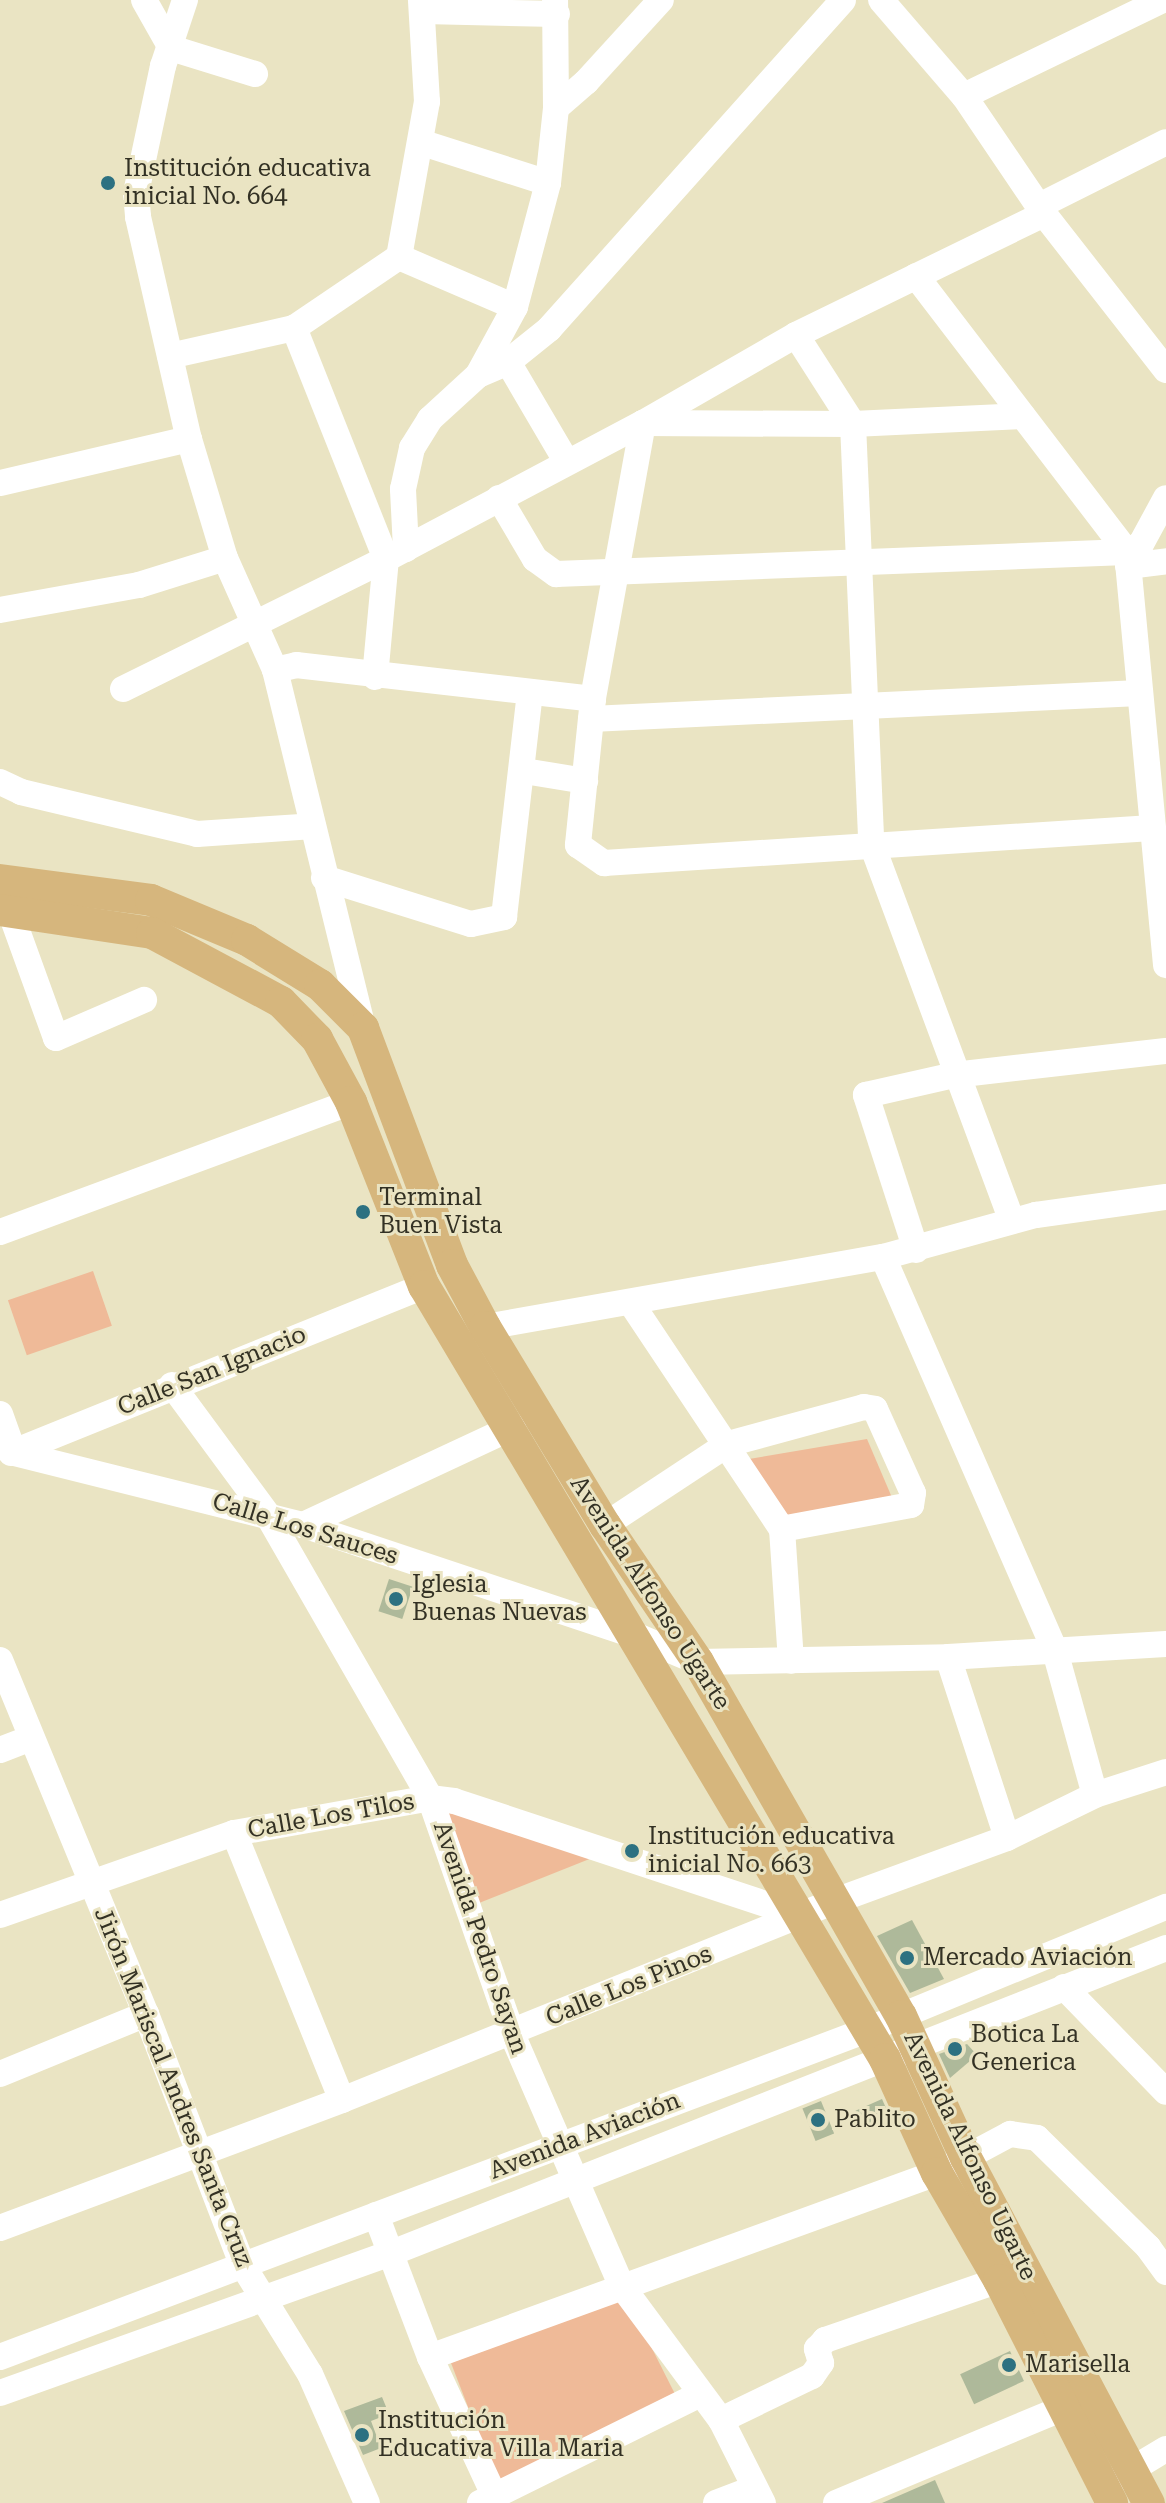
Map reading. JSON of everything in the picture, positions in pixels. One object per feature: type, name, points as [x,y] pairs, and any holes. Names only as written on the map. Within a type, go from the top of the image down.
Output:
[{"type":"main road","name":"Avenida Alfonso Ugarte","points":[[0,880],[165,905],[247,940],[308,977],[363,1028],[452,1265],[485,1327],[605,1525],[698,1662],[901,2016],[1115,2487]]},
{"type":"main road","name":"Avenida Alfonso Ugarte","points":[[5,911],[152,933],[281,1002],[317,1039],[351,1102],[424,1286],[513,1427],[885,2059],[937,2173],[999,2280],[1066,2407],[1115,2487],[1149,2503]]},
{"type":"street","points":[[144,0],[171,48],[255,74]]},
{"type":"street","points":[[185,0],[136,193],[189,439],[225,558],[275,670],[363,1028]]},
{"type":"street","points":[[556,108],[586,82],[661,0]]},
{"type":"street","points":[[478,375],[508,362],[549,329],[617,258],[843,0]]},
{"type":"street","points":[[881,0],[964,96],[1042,210],[1166,370]]},
{"type":"street","points":[[964,96],[1163,0]]},
{"type":"street","points":[[170,356],[294,328],[399,257],[423,143],[427,102],[422,6],[556,7],[556,108],[548,183],[515,307],[478,375],[430,419],[412,448],[375,677]]},
{"type":"street","points":[[123,689],[396,554],[566,461],[643,423],[796,335],[916,276],[1166,142]]},
{"type":"street","points":[[423,143],[548,183]]},
{"type":"street","points":[[399,257],[515,307]]},
{"type":"street","points":[[916,276],[1128,559],[1158,776],[1152,828],[1166,965]]},
{"type":"street","points":[[294,328],[396,554]]},
{"type":"street","points":[[796,335],[853,424],[871,842],[954,1075],[1012,1221]]},
{"type":"street","points":[[508,362],[566,461]]},
{"type":"street","points":[[643,423],[853,424],[1023,416]]},
{"type":"street","points":[[643,423],[592,709],[578,845],[604,863],[871,842],[1152,828]]},
{"type":"street","points":[[0,483],[189,439]]},
{"type":"street","points":[[499,498],[543,568],[556,574],[859,562],[1166,561]]},
{"type":"street","points":[[1128,559],[1141,544],[1166,498]]},
{"type":"street","points":[[0,610],[126,588],[225,558]]},
{"type":"street","points":[[275,670],[296,665],[375,677],[530,693],[592,709],[1149,706]]},
{"type":"street","points":[[324,878],[471,924],[504,917],[524,771],[530,693]]},
{"type":"street","points":[[524,771],[585,781]]},
{"type":"street","points":[[0,782],[21,792],[197,834],[313,826]]},
{"type":"street","points":[[5,911],[56,1038],[144,1000]]},
{"type":"street","points":[[916,1250],[866,1095],[954,1075],[1166,1051]]},
{"type":"street","points":[[0,1232],[351,1102]]},
{"type":"street","points":[[485,1327],[883,1257],[1012,1221],[1166,1197]]},
{"type":"street","points":[[883,1257],[1055,1651],[1095,1795]]},
{"type":"street","name":"Calle San Ignacio","points":[[7,1455],[172,1385],[424,1286]]},
{"type":"street","points":[[631,1303],[782,1529],[791,1661]]},
{"type":"street","name":"Avenida Pedro Sayan","points":[[172,1385],[267,1514],[430,1798],[512,2034],[556,2146],[576,2182],[621,2285],[699,2395],[721,2420],[758,2496]]},
{"type":"street","points":[[605,1525],[728,1444],[864,1407],[881,1414],[913,1493],[911,1505],[782,1529]]},
{"type":"street","points":[[0,1414],[7,1455]]},
{"type":"street","points":[[303,1525],[513,1427]]},
{"type":"street","name":"Calle Los Sauces","points":[[7,1455],[267,1514],[637,1636],[698,1662]]},
{"type":"street","points":[[698,1662],[948,1657],[1055,1651],[1163,1652]]},
{"type":"street","points":[[948,1657],[1007,1838]]},
{"type":"street","name":"Jirón Mariscal Andres Santa Cruz","points":[[0,1660],[146,2014],[242,2264],[310,2374],[367,2503]]},
{"type":"street","points":[[0,1750],[31,1738]]},
{"type":"street","name":"Calle Los Pinos","points":[[0,2228],[512,2034],[835,1901],[1007,1838],[1095,1795],[1166,1772]]},
{"type":"street","name":"Calle Los Tilos","points":[[0,1915],[91,1879],[234,1833],[430,1798],[454,1801],[802,1916]]},
{"type":"street","points":[[234,1833],[342,2100]]},
{"type":"street","name":"Avenida Aviación","points":[[0,2357],[867,2030],[1166,1907]]},
{"type":"street","name":"Avenida Aviación","points":[[0,2393],[261,2297],[389,2254],[1166,1948]]},
{"type":"street","points":[[1064,1987],[1166,2092]]},
{"type":"street","points":[[0,2074],[146,2014]]},
{"type":"street","points":[[430,2357],[621,2285],[937,2173],[1010,2134],[1037,2138],[1148,2247],[1166,2272]]},
{"type":"street","points":[[376,2215],[487,2500],[699,2395]]},
{"type":"street","points":[[721,2420],[812,2376],[821,2363],[817,2349],[825,2340],[999,2280]]},
{"type":"street","points":[[836,2503],[1066,2407]]},
{"type":"street","points":[[1115,2487],[1166,2449]]},
{"type":"street","points":[[716,2503],[758,2496]]},
{"type":"shaded area","points":[[93,1271],[112,1326],[27,1355],[8,1300]]},
{"type":"shaded area","points":[[867,1439],[896,1507],[788,1516],[749,1459]]},
{"type":"shaded area","points":[[445,1810],[597,1856],[479,1903]]},
{"type":"shaded area","points":[[625,2295],[676,2396],[499,2487],[451,2363]]},
{"type":"building","name":"Iglesia Buenas Nuevas","points":[[389,1579],[413,1587],[402,1619],[378,1611]]},
{"type":"building","name":"Mercado Aviación","points":[[912,1920],[944,1979],[910,1993],[877,1936]]},
{"type":"building","points":[[967,2044],[977,2055],[950,2078],[939,2054]]},
{"type":"building","points":[[882,2099],[890,2117],[864,2129],[856,2111]]},
{"type":"building","name":"Pablito","points":[[821,2101],[834,2133],[816,2141],[802,2108]]},
{"type":"building","points":[[1010,2351],[1024,2381],[974,2404],[960,2374]]},
{"type":"building","name":"Institución Educativa Villa Maria","points":[[382,2397],[389,2414],[371,2421],[381,2448],[363,2455],[344,2411]]},
{"type":"building","points":[[935,2480],[945,2503],[882,2503]]},
{"type":"place","name":"Institución educativa inicial No. 664","points":[[108,183]]},
{"type":"place","name":"Terminal Buen Vista","points":[[363,1212]]},
{"type":"place","name":"Iglesia Buenas Nuevas","points":[[396,1599]]},
{"type":"place","name":"Institución educativa inicial No. 663","points":[[632,1851]]},
{"type":"place","name":"Mercado Aviación","points":[[907,1958]]},
{"type":"place","name":"Botica La Generica","points":[[955,2049]]},
{"type":"place","name":"Pablito","points":[[818,2120]]},
{"type":"place","name":"Marisella","points":[[1009,2365]]},
{"type":"place","name":"Institución Educativa Villa Maria","points":[[362,2435]]}]
